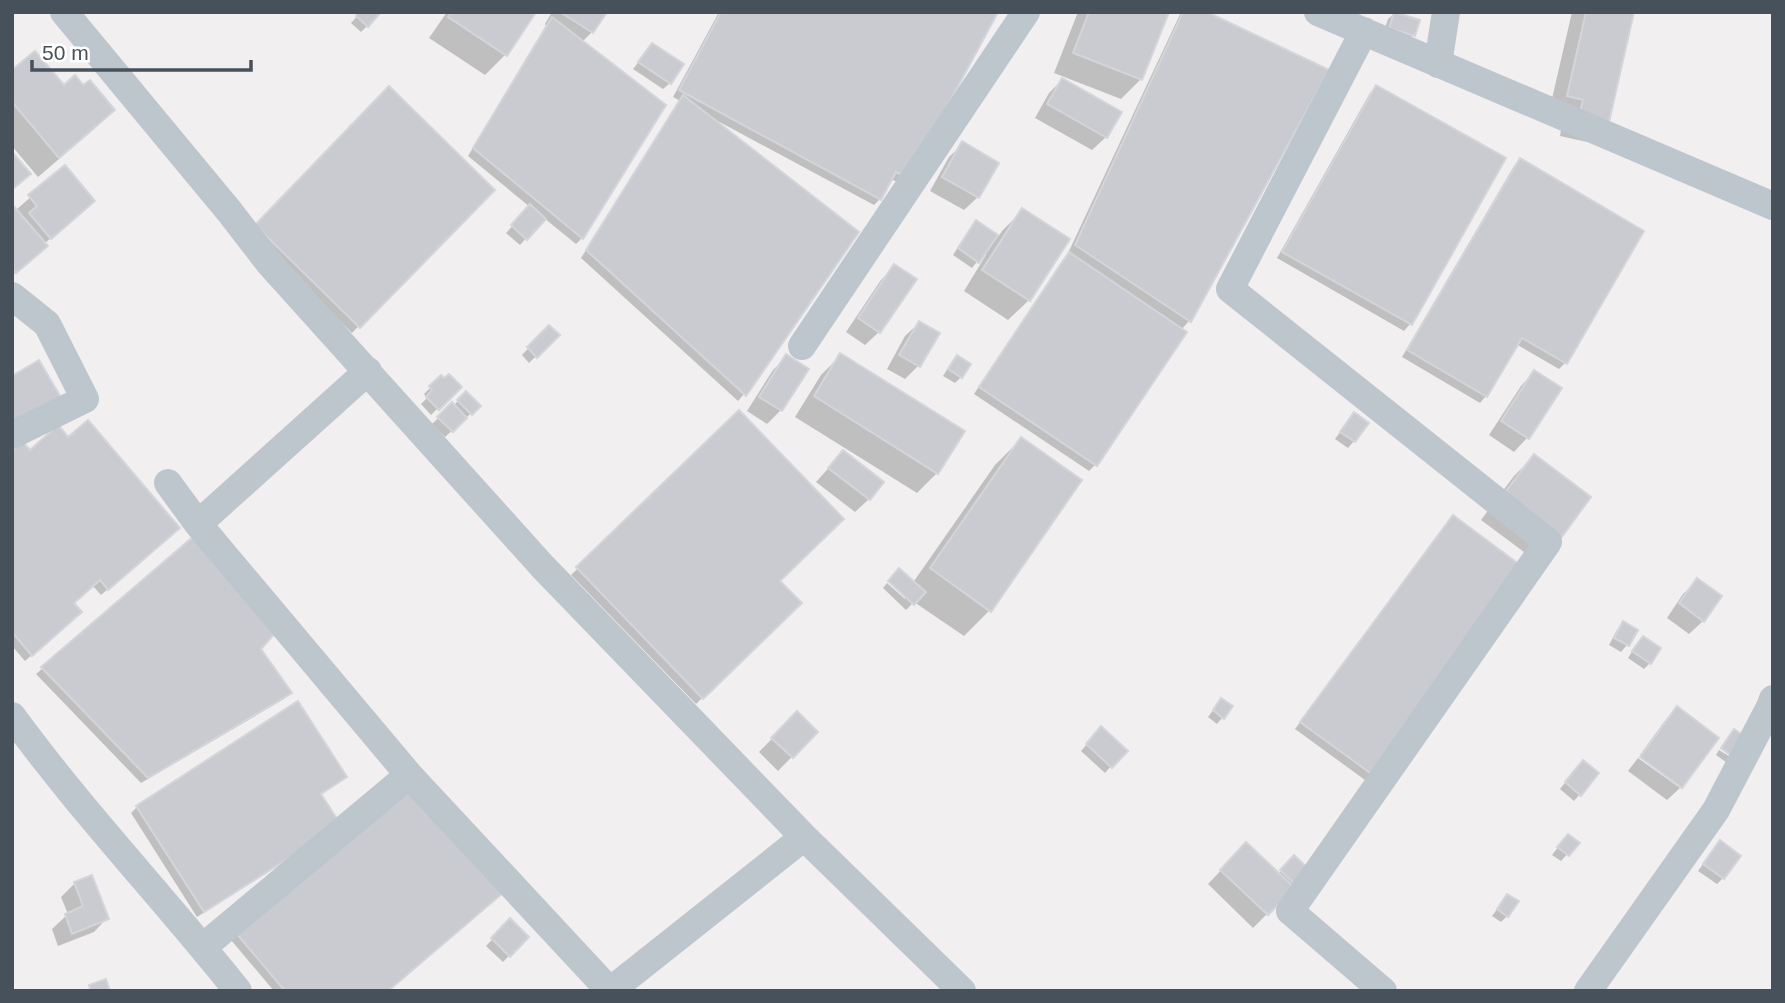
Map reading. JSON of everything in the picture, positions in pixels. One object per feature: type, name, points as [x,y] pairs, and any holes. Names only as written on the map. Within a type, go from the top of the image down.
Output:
[{"type":"street","points":[[64,12],[270,264],[543,567],[804,837],[962,991]]},
{"type":"street","points":[[802,346],[1026,12]]},
{"type":"street","points":[[1318,12],[1773,206]]},
{"type":"street","points":[[1438,64],[1446,12]]},
{"type":"street","points":[[1364,31],[1230,289],[1548,542],[1290,911],[1383,991]]},
{"type":"street","points":[[12,296],[47,324],[85,399],[12,435]]},
{"type":"street","points":[[198,524],[368,371]]},
{"type":"street","points":[[168,483],[198,524],[409,775],[610,991],[804,837]]},
{"type":"street","points":[[1588,991],[1716,810],[1773,699]]},
{"type":"street","points":[[12,716],[43,758],[239,991]]},
{"type":"street","points":[[203,947],[409,775]]},
{"type":"building","points":[[359,12],[381,12],[368,27],[356,16]]},
{"type":"building","points":[[452,12],[536,12],[507,56],[448,17]]},
{"type":"building","points":[[560,12],[607,12],[593,33]]},
{"type":"building","points":[[721,12],[998,12],[908,179],[896,172],[881,200],[679,90]]},
{"type":"building","points":[[1089,12],[1169,12],[1142,80],[1073,53]]},
{"type":"building","points":[[1183,12],[1207,12],[1329,70],[1191,322],[1075,245]]},
{"type":"building","points":[[1394,12],[1420,20],[1415,36],[1389,28]]},
{"type":"building","points":[[1586,12],[1634,12],[1609,122],[1579,116],[1583,100],[1567,96]]},
{"type":"building","points":[[552,17],[666,105],[583,239],[473,148]]},
{"type":"building","points":[[652,43],[684,64],[671,84],[638,62]]},
{"type":"building","points":[[35,51],[64,85],[75,75],[83,85],[90,80],[115,110],[59,158],[12,102],[12,70]]},
{"type":"building","points":[[1062,78],[1122,112],[1107,138],[1047,104]]},
{"type":"building","points":[[1376,85],[1506,158],[1412,325],[1282,252]]},
{"type":"building","points":[[389,86],[495,190],[360,328],[255,225]]},
{"type":"building","points":[[683,95],[859,232],[746,396],[586,250]]},
{"type":"building","points":[[962,141],[999,163],[979,198],[942,177]]},
{"type":"building","points":[[13,153],[31,174],[14,188],[12,186]]},
{"type":"building","points":[[1520,158],[1644,231],[1567,364],[1522,338],[1487,397],[1407,350]]},
{"type":"building","points":[[65,165],[95,201],[51,239],[29,213],[37,206],[28,195]]},
{"type":"building","points":[[12,204],[48,246],[16,273],[12,268]]},
{"type":"building","points":[[530,204],[546,219],[527,240],[511,225]]},
{"type":"building","points":[[1022,208],[1070,239],[1030,301],[982,270]]},
{"type":"building","points":[[976,220],[998,235],[979,263],[958,248]]},
{"type":"building","points":[[1069,252],[1187,332],[1097,466],[979,387]]},
{"type":"building","points":[[894,264],[917,279],[880,333],[858,318]]},
{"type":"building","points":[[919,321],[940,333],[920,367],[899,355]]},
{"type":"building","points":[[549,325],[560,335],[537,358],[527,347]]},
{"type":"building","points":[[840,353],[965,431],[938,474],[814,396]]},
{"type":"building","points":[[786,354],[809,369],[782,411],[759,397]]},
{"type":"building","points":[[957,355],[971,364],[962,378],[948,369]]},
{"type":"building","points":[[39,360],[63,401],[12,425],[12,376]]},
{"type":"building","points":[[1534,370],[1562,388],[1529,439],[1501,421]]},
{"type":"building","points":[[449,374],[462,387],[439,410],[426,397],[432,390],[429,386],[441,375],[444,378]]},
{"type":"building","points":[[466,391],[481,406],[472,415],[457,400]]},
{"type":"building","points":[[452,402],[467,418],[453,432],[437,417]]},
{"type":"building","points":[[739,410],[844,519],[780,581],[802,603],[703,699],[576,567]]},
{"type":"building","points":[[1354,412],[1369,423],[1355,442],[1340,432]]},
{"type":"building","points":[[88,420],[180,528],[108,590],[100,580],[74,603],[82,612],[32,656],[12,632],[12,451],[23,442],[30,450],[58,425],[68,437]]},
{"type":"building","points":[[1021,437],[1082,480],[991,612],[930,568]]},
{"type":"building","points":[[843,450],[884,482],[870,500],[828,468]]},
{"type":"building","points":[[1534,454],[1591,497],[1558,542],[1500,499]]},
{"type":"building","points":[[1453,515],[1524,568],[1373,775],[1300,722]]},
{"type":"building","points":[[194,536],[277,631],[261,649],[292,693],[148,778],[41,667]]},
{"type":"building","points":[[899,568],[926,592],[914,605],[888,581]]},
{"type":"building","points":[[1697,578],[1722,596],[1704,622],[1679,603]]},
{"type":"building","points":[[1623,621],[1638,630],[1629,646],[1614,638]]},
{"type":"building","points":[[1643,636],[1661,648],[1651,664],[1632,651]]},
{"type":"building","points":[[1221,698],[1233,706],[1224,719],[1213,710]]},
{"type":"building","points":[[298,701],[347,777],[321,794],[341,825],[204,912],[136,806]]},
{"type":"building","points":[[1677,706],[1719,738],[1682,788],[1640,757]]},
{"type":"building","points":[[797,711],[818,732],[793,758],[771,738]]},
{"type":"building","points":[[1101,726],[1128,751],[1112,768],[1086,744]]},
{"type":"building","points":[[1734,729],[1751,741],[1737,760],[1721,748]]},
{"type":"building","points":[[1583,760],[1599,773],[1581,796],[1565,782]]},
{"type":"building","points":[[411,784],[503,893],[388,991],[285,991],[236,933]]},
{"type":"building","points":[[1568,834],[1580,843],[1569,856],[1557,847]]},
{"type":"building","points":[[1720,840],[1741,856],[1724,879],[1703,864]]},
{"type":"building","points":[[1246,842],[1295,888],[1268,915],[1220,870]]},
{"type":"building","points":[[1294,855],[1312,872],[1298,887],[1280,870]]},
{"type":"building","points":[[92,875],[109,919],[72,934],[65,914],[83,906],[74,882]]},
{"type":"building","points":[[1507,894],[1519,901],[1508,917],[1497,909]]},
{"type":"building","points":[[510,918],[529,937],[510,957],[491,938]]},
{"type":"building","points":[[106,979],[110,991],[91,991],[89,985]]}]
